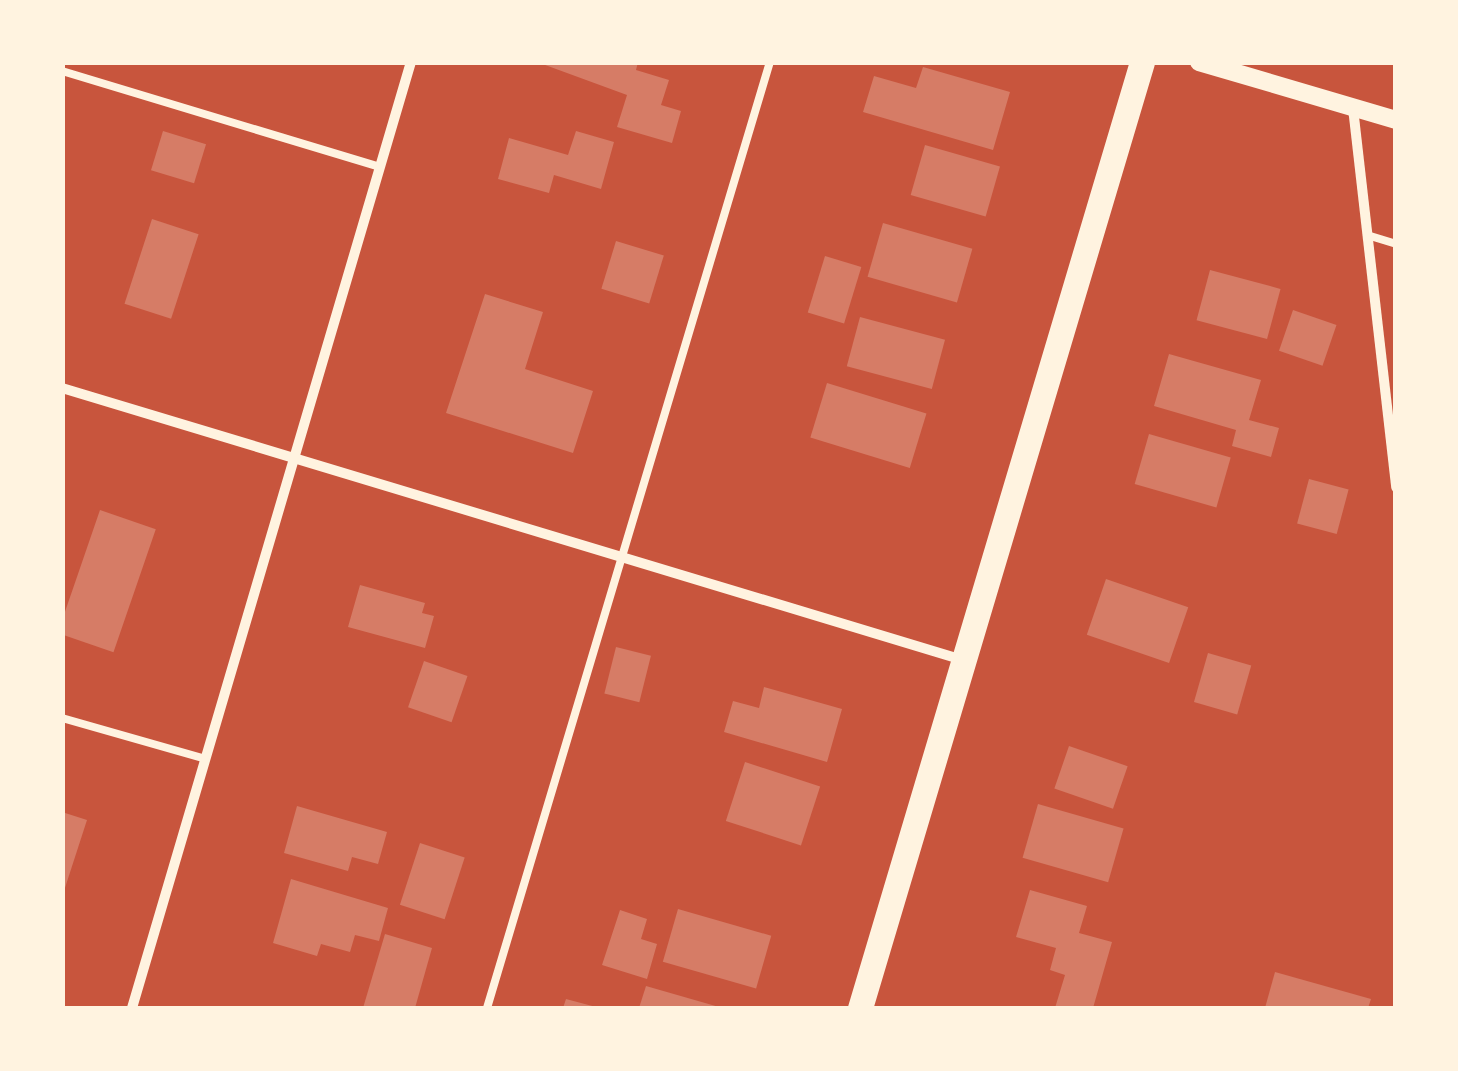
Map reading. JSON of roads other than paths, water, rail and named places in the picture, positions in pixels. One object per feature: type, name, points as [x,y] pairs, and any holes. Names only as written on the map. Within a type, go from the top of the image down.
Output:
[{"type":"main road","points":[[860,1008],[1142,62]]},
{"type":"street","points":[[132,1008],[288,458],[411,62]]},
{"type":"street","points":[[1199,62],[1396,120]]},
{"type":"street","points":[[1353,108],[1396,488]]},
{"type":"street","points":[[62,388],[964,661]]},
{"type":"lane","points":[[487,1008],[770,62]]},
{"type":"lane","points":[[62,71],[379,167]]},
{"type":"lane","points":[[1368,236],[1396,244]]},
{"type":"lane","points":[[62,718],[202,758]]}]
